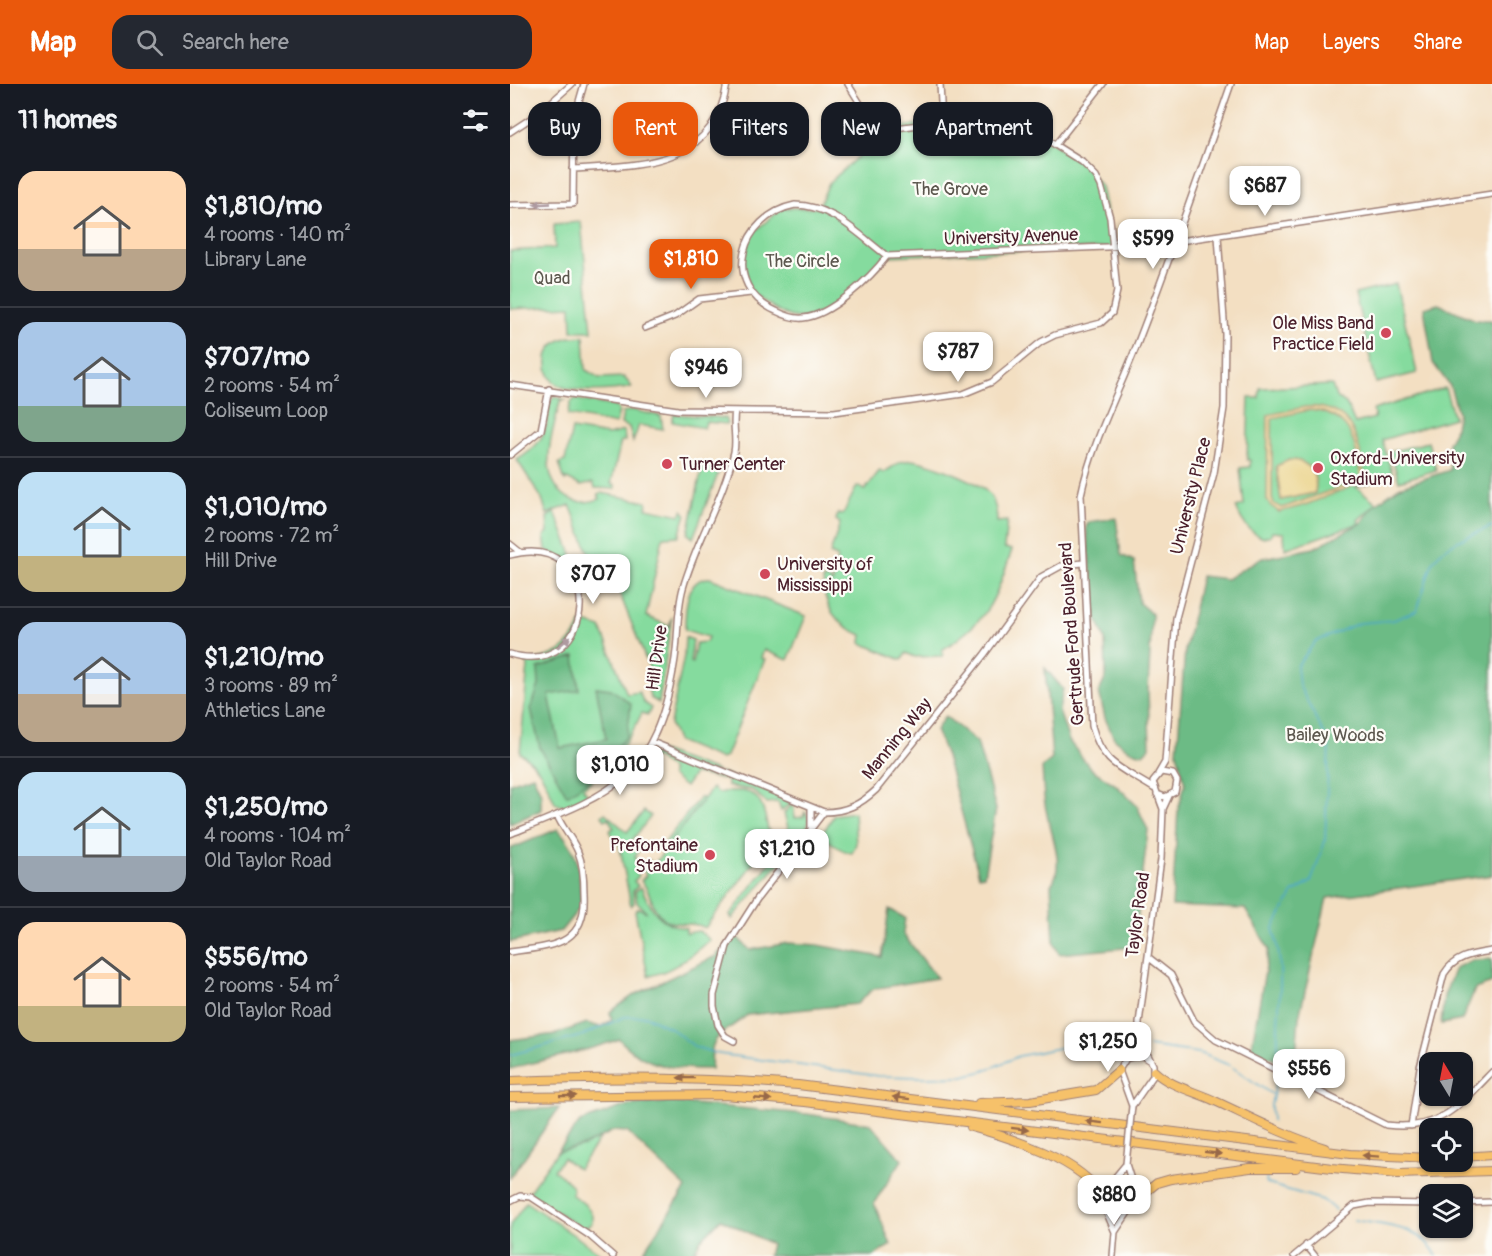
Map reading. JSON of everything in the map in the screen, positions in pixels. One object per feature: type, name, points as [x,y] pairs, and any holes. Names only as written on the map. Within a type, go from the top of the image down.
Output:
[{"type":"highway","points":[[953,1104],[1030,1101],[1084,1093],[1096,1090],[1119,1070]]},
{"type":"highway","points":[[1154,1071],[1165,1082],[1214,1101],[1270,1129],[1350,1154]]},
{"type":"highway","points":[[510,1081],[723,1079],[798,1085],[1350,1154],[1419,1157]]},
{"type":"highway","points":[[510,1097],[724,1095],[805,1102],[1332,1168],[1398,1174],[1492,1171]]},
{"type":"highway","points":[[941,1119],[1023,1144],[1084,1175],[1093,1183],[1102,1197]]},
{"type":"highway","points":[[1473,1156],[1492,1155]]},
{"type":"highway","points":[[1137,1199],[1157,1183],[1171,1179],[1250,1168],[1332,1168]]},
{"type":"street","points":[[552,102],[572,84]]},
{"type":"street","points":[[580,102],[584,84]]},
{"type":"street","points":[[573,169],[642,165],[665,160],[706,135],[717,120],[727,84]]},
{"type":"street","points":[[848,84],[861,105],[888,129],[913,126]]},
{"type":"street","points":[[940,84],[941,102]]},
{"type":"street","points":[[1056,144],[1103,84]]},
{"type":"street","name":"Gertrude Ford Boulevard","points":[[1155,791],[1144,781],[1112,764],[1101,751],[1092,726],[1082,563],[1081,495],[1088,461],[1110,413],[1163,278],[1231,84]]},
{"type":"street","points":[[510,132],[528,120]]},
{"type":"street","points":[[510,385],[640,405],[735,411],[834,412],[947,397],[971,391],[1011,369],[1041,342],[1055,335],[1101,323],[1112,313],[1117,291],[1110,218],[1096,176],[1053,142]]},
{"type":"street","points":[[510,205],[573,204],[573,156]]},
{"type":"street","name":"University Avenue","points":[[887,256],[1155,245],[1492,194]]},
{"type":"street","points":[[809,205],[827,211],[887,256],[878,267],[835,304],[822,313],[802,319],[785,315],[768,307],[751,293],[744,271],[746,242],[770,215],[783,208],[809,205]]},
{"type":"street","name":"University Place","points":[[1156,776],[1165,762],[1176,618],[1214,473],[1224,408],[1225,334],[1218,236]]},
{"type":"street","points":[[645,328],[675,316],[699,300],[751,293]]},
{"type":"street","points":[[510,455],[541,430],[549,390]]},
{"type":"street","name":"Hill Drive","points":[[510,834],[557,815],[612,788],[632,770],[652,742],[661,721],[674,667],[678,618],[684,587],[734,449],[735,411]]},
{"type":"street","points":[[510,544],[520,552]]},
{"type":"street","points":[[510,555],[520,552],[544,554],[568,568],[576,580],[582,605],[576,627],[563,644],[536,657],[510,654]]},
{"type":"street","name":"Manning Way","points":[[825,812],[845,810],[876,790],[986,653],[1041,577],[1061,566],[1082,563]]},
{"type":"street","points":[[652,742],[825,812],[761,893],[735,930],[727,946],[714,995],[718,1025],[725,1036],[734,1041]]},
{"type":"street","points":[[1155,791],[1169,796],[1175,792],[1178,784],[1165,762]]},
{"type":"street","points":[[1144,781],[1165,772],[1173,774]]},
{"type":"street","points":[[1156,776],[1155,791],[1163,809]]},
{"type":"street","name":"Taylor Road","points":[[1139,1038],[1161,859],[1163,809],[1169,796]]},
{"type":"street","points":[[811,807],[811,832]]},
{"type":"street","points":[[510,952],[558,944],[574,936],[582,921],[585,903],[578,851],[557,815]]},
{"type":"street","points":[[1410,1126],[1420,1067],[1444,974],[1450,963],[1460,958],[1492,951]]},
{"type":"street","points":[[1148,957],[1171,975],[1194,1021],[1216,1040],[1386,1125],[1410,1126],[1437,1120],[1451,1113],[1492,1072]]},
{"type":"street","points":[[1115,1232],[1137,1199],[1130,1184],[1126,1164],[1132,1106],[1119,1070],[1139,1038]]},
{"type":"street","points":[[1132,1106],[1144,1087],[1152,1081],[1154,1071],[1139,1038]]},
{"type":"street","points":[[1125,1059],[1135,1055],[1150,1061]]},
{"type":"street","points":[[1126,1086],[1135,1089],[1144,1087]]},
{"type":"street","points":[[1113,1256],[1115,1232],[1102,1197],[1104,1188],[1126,1164]]},
{"type":"street","points":[[1111,1182],[1121,1180],[1130,1184]]},
{"type":"street","points":[[510,1201],[520,1196],[531,1197],[590,1236],[613,1256]]},
{"type":"street","points":[[1473,1203],[1492,1202]]},
{"type":"street","points":[[1294,1256],[1354,1206],[1419,1204]]},
{"type":"street","points":[[1104,1207],[1113,1214],[1130,1211]]},
{"type":"street","points":[[1306,1245],[1315,1256]]},
{"type":"green space","name":"The Grove","points":[[913,125],[913,156],[1053,156],[1053,144],[1082,162],[1101,186],[1113,248],[887,256],[848,294],[823,311],[801,318],[781,313],[751,293],[743,262],[751,234],[783,208],[818,208],[829,183],[858,156],[901,156],[901,127]]},
{"type":"green space","name":"Quad","points":[[581,222],[592,331],[572,331],[571,306],[510,309],[510,251],[555,248],[554,224]]},
{"type":"green space","name":"Ole Miss Band Practice Field","points":[[1396,284],[1417,373],[1376,383],[1355,294]]},
{"type":"green space","name":"Bailey Woods","points":[[1438,304],[1476,320],[1492,320],[1492,875],[1327,898],[1299,1017],[1295,1066],[1251,1050],[1269,949],[1245,909],[1172,906],[1178,810],[1185,784],[1177,752],[1185,650],[1201,576],[1227,579],[1259,559],[1314,548],[1361,523],[1373,506],[1399,487],[1450,470],[1448,443],[1454,432],[1458,413],[1450,386],[1433,363],[1424,308]]},
{"type":"green space","points":[[584,336],[586,370],[599,378],[624,377],[632,387],[584,391],[565,388],[553,381],[547,370],[547,357],[552,346],[563,339]]},
{"type":"green space","name":"Oxford-University Stadium","points":[[1332,385],[1336,397],[1346,403],[1355,423],[1375,418],[1373,410],[1445,388],[1454,418],[1382,440],[1393,476],[1356,487],[1377,503],[1358,520],[1360,523],[1285,549],[1284,533],[1272,532],[1270,536],[1264,538],[1259,536],[1246,526],[1236,507],[1244,505],[1240,468],[1250,467],[1250,460],[1247,460],[1249,398],[1259,398],[1260,388]]},
{"type":"green space","points":[[554,396],[565,400],[560,401],[551,437],[549,463],[556,486],[564,495],[572,500],[586,502],[600,499],[598,494],[602,493],[647,502],[646,508],[680,515],[683,510],[686,514],[679,536],[663,537],[646,616],[669,626],[672,617],[659,703],[650,698],[648,687],[655,683],[616,584],[603,588],[570,505],[547,514],[541,497],[517,460],[529,452],[541,438]]},
{"type":"green space","points":[[575,399],[617,407],[619,411],[616,424],[568,415],[571,402]]},
{"type":"green space","points":[[632,410],[661,416],[663,429],[639,425],[633,442],[629,427],[621,424],[623,412]]},
{"type":"green space","points":[[674,414],[725,418],[727,424],[706,422],[704,428],[672,422]]},
{"type":"green space","points":[[572,429],[608,435],[624,431],[625,441],[621,441],[611,484],[615,485],[615,489],[595,488],[593,483],[581,486],[567,479],[565,481],[559,463],[565,461]]},
{"type":"green space","points":[[1428,442],[1436,470],[1399,481],[1390,452]]},
{"type":"green space","points":[[911,460],[972,481],[986,491],[995,505],[997,522],[1007,521],[1004,548],[1012,550],[995,596],[971,629],[942,650],[943,656],[915,657],[906,653],[902,660],[861,643],[862,635],[838,620],[826,598],[823,579],[830,579],[831,583],[833,582],[837,557],[830,554],[840,523],[836,520],[838,513],[843,514],[857,486],[865,490],[880,470],[883,473],[900,462]]},
{"type":"green space","points":[[703,463],[720,469],[693,538],[688,534]]},
{"type":"green space","points":[[555,512],[580,574],[576,573],[565,560],[546,550],[544,536],[548,532],[547,517]]},
{"type":"green space","points":[[1116,518],[1121,555],[1134,561],[1139,603],[1152,614],[1148,691],[1150,747],[1143,754],[1129,750],[1114,738],[1105,718],[1099,692],[1106,677],[1105,639],[1096,617],[1086,527],[1089,522]]},
{"type":"green space","points":[[710,578],[806,616],[788,660],[764,650],[761,658],[765,659],[726,756],[721,759],[677,741],[670,724],[684,656],[685,637],[693,640],[690,662],[692,663],[696,643],[706,642],[708,637],[685,630],[688,597],[696,583]]},
{"type":"green space","points":[[582,622],[601,628],[627,694],[639,692],[644,703],[651,708],[648,715],[642,713],[624,745],[610,763],[583,788],[588,795],[586,798],[564,807],[555,803],[542,775],[533,763],[520,753],[528,665],[524,661],[544,658],[559,651],[572,640]]},
{"type":"green space","points":[[575,656],[579,690],[549,695],[560,748],[606,739],[596,687],[611,689],[631,704],[627,736],[588,781],[567,795],[540,748],[531,709],[539,685],[538,668]]},
{"type":"green space","points":[[1045,668],[1063,689],[1059,711],[1069,741],[1091,769],[1116,785],[1137,806],[1148,830],[1134,947],[1059,954],[1054,943],[1051,885],[1055,876],[1057,856],[1045,804],[1042,767],[1052,759]]},
{"type":"green space","points":[[945,716],[977,742],[996,809],[984,875],[979,876],[946,756],[936,730]]},
{"type":"green space","points":[[658,750],[717,771],[712,777],[694,774],[685,787],[671,776],[671,769],[655,757],[643,768]]},
{"type":"green space","points":[[721,772],[792,802],[781,811],[778,802],[767,803],[752,790],[727,786],[727,780],[714,778]]},
{"type":"green space","points":[[533,775],[541,793],[541,810],[510,824],[510,783]]},
{"type":"green space","points":[[712,788],[718,793],[741,791],[755,796],[763,809],[768,830],[774,835],[705,928],[695,924],[673,923],[663,918],[656,909],[641,881],[646,875],[642,867],[649,860],[653,864],[649,871],[663,853],[659,850],[700,797],[703,799],[667,847]]},
{"type":"green space","points":[[793,804],[795,818],[803,817],[805,812],[808,821],[803,836],[791,847],[785,841],[790,835],[784,813]]},
{"type":"green space","points":[[644,811],[651,816],[630,843],[639,850],[635,856],[638,877],[634,881],[638,886],[633,891],[634,903],[631,906],[619,843],[615,843],[610,830],[614,828],[608,818],[605,820],[602,816],[605,813],[627,832]]},
{"type":"green space","points":[[854,812],[856,844],[852,853],[843,851],[820,837],[834,815]]},
{"type":"green space","points":[[558,829],[571,847],[578,865],[581,906],[561,931],[510,942],[510,849]]},
{"type":"green space","points":[[784,844],[790,850],[732,919],[730,915]]},
{"type":"green space","points":[[641,887],[653,909],[663,920],[686,928],[686,933],[699,931],[710,940],[674,967],[648,976],[635,911],[639,908],[647,912],[637,902],[635,892]]},
{"type":"green space","points":[[889,909],[905,918],[903,934],[937,978],[873,989],[857,1004],[747,1015],[717,1038],[712,1049],[711,1069],[661,1065],[639,1056],[619,1039],[510,1069],[510,1040],[556,1034],[587,1023],[600,1027],[612,1020],[610,1012],[634,995],[716,956],[735,935],[750,950],[788,943],[818,945],[882,957]]},
{"type":"green space","points":[[1492,959],[1492,983],[1475,989],[1462,1020],[1441,1024],[1444,996],[1455,968],[1472,960]]},
{"type":"green space","points":[[671,1102],[807,1114],[871,1124],[902,1160],[874,1203],[891,1245],[874,1256],[768,1256],[771,1244],[721,1219],[700,1241],[692,1256],[640,1256],[686,1188],[627,1132],[613,1131],[584,1146],[557,1152],[580,1122],[628,1105]]},
{"type":"green space","points":[[559,1108],[510,1178],[510,1110]]},
{"type":"green space","points":[[601,1137],[578,1169],[563,1158],[554,1170],[572,1185],[572,1195],[584,1203],[591,1213],[592,1223],[583,1229],[528,1193],[557,1152],[584,1145]]},
{"type":"green space","points":[[526,1202],[604,1256],[510,1256],[510,1225]]},
{"type":"sand","points":[[1305,407],[1322,408],[1335,412],[1352,429],[1357,440],[1365,481],[1305,505],[1279,512],[1267,500],[1268,415]],"holes":[[[1309,410],[1324,412],[1335,417],[1350,433],[1357,455],[1361,480],[1282,508],[1274,504],[1272,499],[1272,418]]]},
{"type":"sand","points":[[1289,460],[1302,462],[1311,469],[1316,486],[1315,493],[1281,500],[1276,466]]},
{"type":"waterway","points":[[1279,1060],[1280,963],[1273,929],[1293,893],[1311,882],[1325,841],[1329,744],[1299,685],[1297,666],[1315,642],[1359,623],[1394,620],[1417,610],[1434,560],[1439,554],[1461,540],[1492,526]]},
{"type":"waterway","points":[[510,1055],[581,1036],[624,1017],[646,1016],[672,1029],[695,1047],[719,1054],[878,1076],[963,1076],[984,1071],[1019,1056],[1093,1041],[1123,1045]]},
{"type":"waterway","points":[[1148,1046],[1199,1053],[1229,1065],[1273,1095]]},
{"type":"waterway","points":[[1272,1121],[1271,1105],[1276,1081]]},
{"type":"waterway","points":[[1267,1177],[1266,1183],[1323,1200],[1335,1210]]},
{"type":"waterway","points":[[1354,1220],[1389,1226],[1411,1233],[1421,1238],[1437,1256]]},
{"type":"place","name":"Ole Miss Band Practice Field","points":[[1386,333]]},
{"type":"place","name":"Turner Center","points":[[667,464]]},
{"type":"place","name":"Oxford-University Stadium","points":[[1318,468]]},
{"type":"place","name":"University of Mississippi","points":[[765,574]]},
{"type":"place","name":"Prefontaine Stadium","points":[[710,855]]},
{"type":"park label","name":"The Circle","points":[[802,261]]}]
